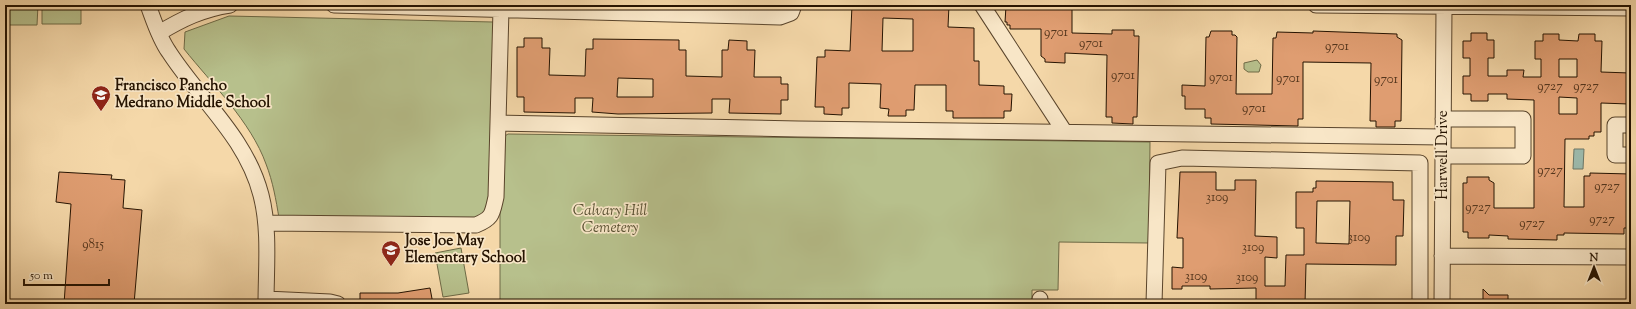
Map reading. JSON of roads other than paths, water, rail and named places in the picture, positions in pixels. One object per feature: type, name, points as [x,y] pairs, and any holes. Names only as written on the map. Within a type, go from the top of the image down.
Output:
[{"type":"street","points":[[148,5],[168,52],[230,131],[243,151],[261,194],[266,223],[266,302],[330,302],[338,304]]},
{"type":"street","points":[[334,5],[780,17],[791,13],[794,5]]},
{"type":"street","points":[[982,5],[1064,131]]},
{"type":"street","points":[[1316,5],[1631,8]]},
{"type":"street","points":[[159,33],[183,18],[223,6]]},
{"type":"street","name":"Harwell Drive","points":[[1442,304],[1444,7]]},
{"type":"street","points":[[266,223],[476,225],[487,221],[492,214],[496,197],[501,9]]},
{"type":"street","points":[[1443,119],[1522,119],[1522,156],[1443,156]]},
{"type":"street","points":[[498,123],[798,129],[1064,131],[1088,133],[1443,137]]},
{"type":"street","points":[[1631,125],[1615,125],[1615,155],[1631,155]]},
{"type":"street","points":[[1154,304],[1158,163],[1182,158],[1420,163],[1420,304]]},
{"type":"street","points":[[1442,256],[1631,257]]},
{"type":"place","name":"Francisco Pancho Medrano Middle School","points":[[101,112]]},
{"type":"place","name":"Jose Joe May Elementary School","points":[[391,267]]},
{"type":"park label","name":"Calvary Hill Cemetery","points":[[610,220]]}]
